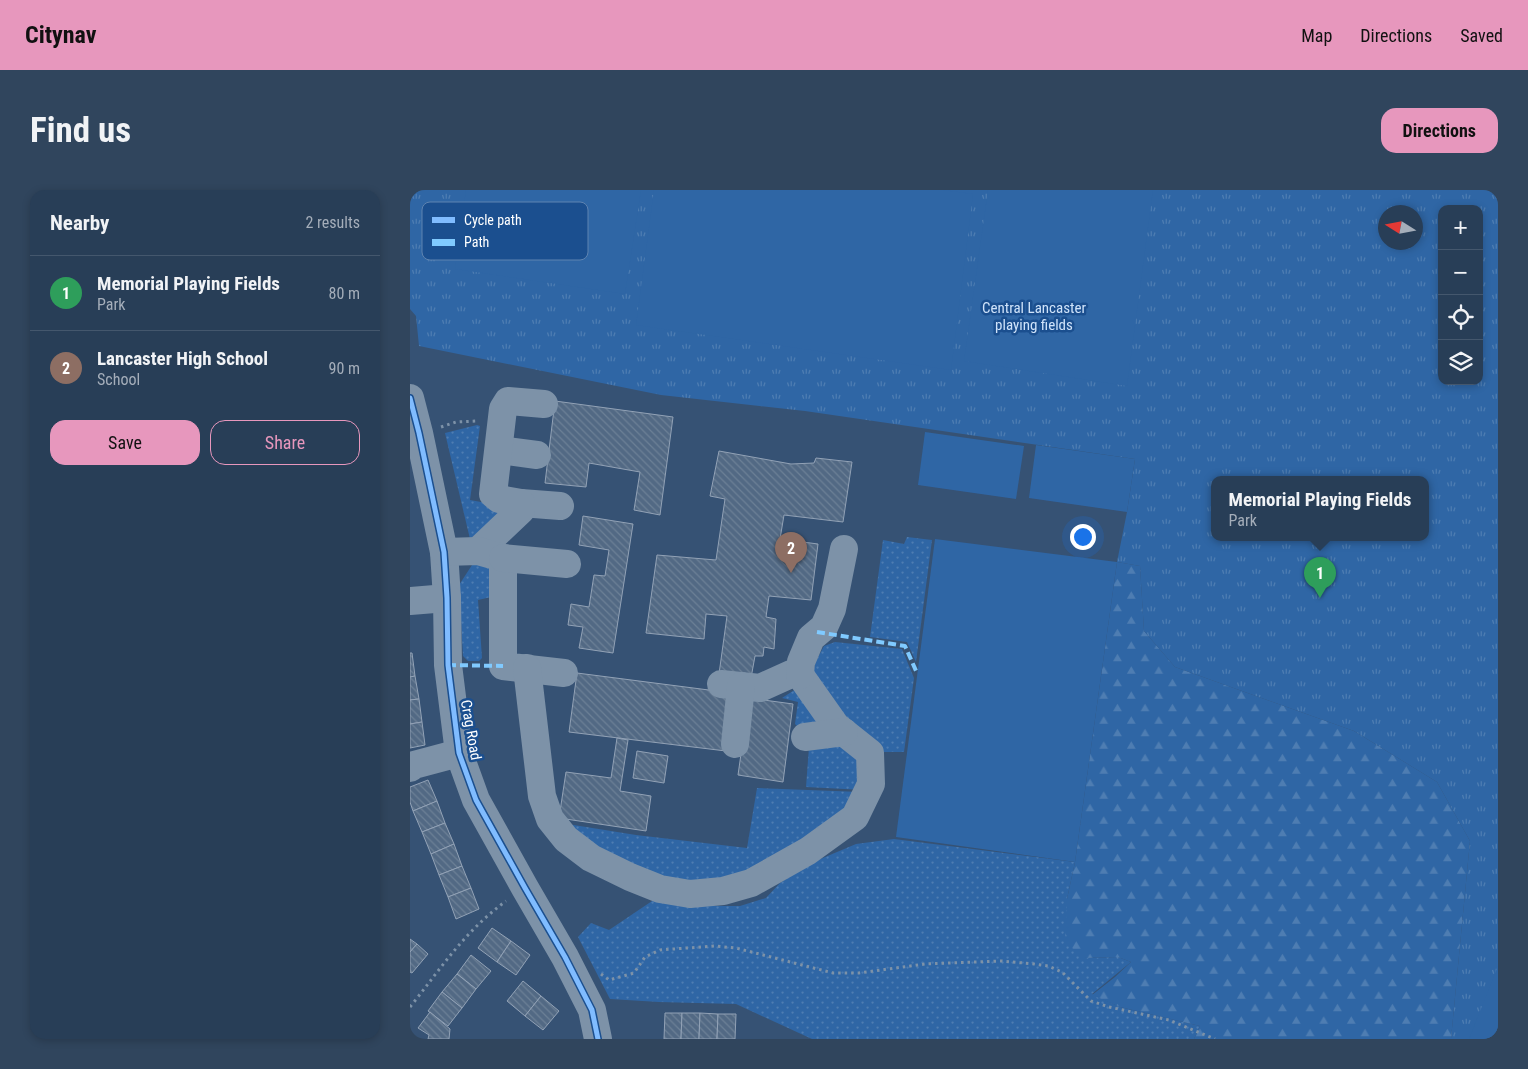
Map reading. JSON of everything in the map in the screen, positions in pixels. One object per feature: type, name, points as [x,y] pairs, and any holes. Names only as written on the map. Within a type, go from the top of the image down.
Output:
[{"type":"street","name":"Crag Road","points":[[410,398],[444,552],[448,665],[459,753],[476,800],[524,888],[565,957],[592,1010],[598,1039]]},
{"type":"street","points":[[544,404],[508,401],[504,409],[493,494],[498,499],[560,506]]},
{"type":"street","points":[[499,450],[537,455]]},
{"type":"street","points":[[521,503],[521,510],[491,554],[503,666],[564,673]]},
{"type":"street","points":[[527,668],[542,796],[550,819],[566,839],[591,858],[660,889],[690,894],[723,891],[752,883],[808,852],[855,817],[870,784],[870,753],[836,726],[800,675],[801,662],[811,638],[824,627],[832,609],[844,549]]},
{"type":"street","points":[[444,552],[491,554],[567,564]]},
{"type":"street","points":[[410,601],[447,598]]},
{"type":"street","points":[[735,744],[731,685],[760,688],[790,674],[800,675]]},
{"type":"street","points":[[805,737],[844,732]]},
{"type":"street","points":[[410,768],[414,765],[459,753]]},
{"type":"path","points":[[410,1006],[459,943],[482,919],[524,888]]},
{"type":"path","points":[[565,957],[588,962],[609,980],[634,973],[645,957],[660,950],[714,946],[736,948],[833,973],[859,973],[935,964],[1002,961],[1034,964],[1048,966],[1062,972],[1091,1002],[1109,1008],[1169,1020],[1215,1039]]},
{"type":"green space","name":"Central Lancaster playing fields","points":[[410,190],[1498,190],[1498,1039],[1451,1039],[1470,841],[1437,782],[1354,731],[1175,667],[1144,631],[1140,566],[1117,562],[1135,459],[805,411],[661,395],[419,346],[416,316],[410,309]]},
{"type":"green space","points":[[466,190],[641,190],[625,294],[455,269],[456,260],[588,260],[588,202],[464,202]]},
{"type":"green space","points":[[654,190],[943,190],[973,194],[951,370],[636,325]]},
{"type":"green space","name":"Central Lancaster playing fields","points":[[988,190],[1153,190],[1127,386],[964,361]]},
{"type":"green space","points":[[477,425],[480,426],[470,500],[503,506],[506,511],[470,539],[445,433]]},
{"type":"green space","points":[[925,432],[1024,446],[1016,499],[918,485]]},
{"type":"green space","points":[[1036,445],[1135,459],[1127,512],[1029,498]]},
{"type":"green space","points":[[907,537],[932,540],[916,662],[907,642],[870,637],[883,540],[904,544]]},
{"type":"green space","points":[[935,539],[1117,562],[1075,862],[896,837]]},
{"type":"green space","points":[[474,562],[485,565],[491,570],[491,597],[478,600],[482,658],[479,661],[468,661],[463,656],[459,585]]},
{"type":"green space","points":[[1117,562],[1140,566],[1144,631],[1175,667],[1354,731],[1437,782],[1470,841],[1451,1039],[1194,1039],[1200,1026],[1120,1007],[1092,995],[1131,962],[1118,957],[1086,958],[1065,943],[1067,899],[1075,862]]},
{"type":"green space","points":[[835,642],[902,649],[914,678],[904,752],[879,752],[811,678],[816,661],[824,646]]},
{"type":"green space","points":[[796,689],[826,727],[799,728],[795,724],[798,702],[782,698]]},
{"type":"green space","points":[[837,743],[861,757],[864,790],[806,787],[809,747]]},
{"type":"green space","points":[[757,788],[861,792],[852,810],[752,873],[688,885],[623,867],[561,823],[636,835],[747,848]]},
{"type":"green space","points":[[894,839],[1075,862],[1067,899],[1086,958],[1118,957],[1131,962],[1092,994],[1120,1007],[1200,1026],[1194,1039],[812,1039],[736,1004],[610,999],[578,937],[591,923],[609,930],[658,897],[712,906],[740,906],[766,898],[780,883],[811,863],[856,844]]},
{"type":"green space","points":[[1498,966],[1498,1039],[1469,1039]]},
{"type":"building","points":[[555,401],[673,417],[660,515],[634,510],[640,472],[589,463],[586,487],[545,483]]},
{"type":"building","points":[[719,451],[791,464],[814,463],[816,458],[852,462],[843,522],[784,515],[780,539],[818,544],[811,600],[769,596],[766,617],[776,619],[774,649],[764,647],[763,656],[755,656],[751,678],[719,674],[727,616],[706,614],[704,639],[646,633],[657,555],[716,560],[725,499],[710,496]]},
{"type":"building","points":[[583,516],[633,524],[613,653],[579,648],[583,627],[568,625],[571,604],[589,607],[594,575],[605,576],[609,550],[579,545]]},
{"type":"building","points":[[410,653],[412,653],[415,676],[410,677]]},
{"type":"building","points":[[577,673],[732,693],[726,751],[569,732]]},
{"type":"building","points":[[415,676],[419,699],[410,700],[410,677]]},
{"type":"building","points":[[749,698],[793,704],[783,782],[738,775]]},
{"type":"building","points":[[419,699],[422,722],[410,724],[410,700]]},
{"type":"building","points":[[422,722],[425,745],[410,748],[410,724]]},
{"type":"building","points":[[617,738],[628,740],[620,791],[651,796],[646,831],[559,818],[566,772],[611,778]]},
{"type":"building","points":[[637,751],[668,756],[664,783],[633,778]]},
{"type":"building","points":[[428,780],[437,801],[413,811],[410,802],[410,787]]},
{"type":"building","points":[[437,801],[445,823],[422,832],[413,811]]},
{"type":"building","points":[[445,823],[454,844],[431,854],[422,832]]},
{"type":"building","points":[[454,844],[462,866],[439,875],[431,854]]},
{"type":"building","points":[[462,866],[471,888],[448,897],[439,875]]},
{"type":"building","points":[[471,888],[479,909],[456,919],[448,897]]},
{"type":"building","points":[[492,928],[511,941],[497,962],[478,948]]},
{"type":"building","points":[[410,939],[417,944],[410,952]]},
{"type":"building","points":[[511,941],[530,955],[516,975],[497,962]]},
{"type":"building","points":[[417,944],[428,954],[412,973],[410,972],[410,952]]},
{"type":"building","points":[[471,955],[491,971],[476,989],[457,974]]},
{"type":"building","points":[[457,974],[476,989],[462,1008],[442,992]]},
{"type":"building","points":[[523,981],[541,996],[525,1016],[507,1001]]},
{"type":"building","points":[[442,992],[462,1008],[448,1026],[428,1011]]},
{"type":"building","points":[[541,996],[559,1011],[543,1030],[525,1016]]},
{"type":"building","points":[[430,1012],[450,1029],[449,1039],[428,1039],[429,1035],[418,1028]]},
{"type":"building","points":[[665,1013],[682,1013],[681,1039],[664,1039]]},
{"type":"building","points":[[682,1013],[700,1013],[699,1039],[681,1039]]},
{"type":"building","points":[[700,1013],[718,1014],[717,1039],[699,1039]]},
{"type":"building","points":[[718,1014],[736,1014],[735,1039],[717,1039]]},
{"type":"marked path","points":[[817,632],[905,646],[917,673]]},
{"type":"marked path","points":[[448,665],[503,666]]},
{"type":"cycle path","points":[[410,398],[444,552],[448,665],[459,753],[476,800],[565,957],[592,1010],[598,1039]]},
{"type":"place","name":"Lancaster High School","points":[[791,573]]},
{"type":"place","name":"Memorial Playing Fields","points":[[1320,598]]}]
